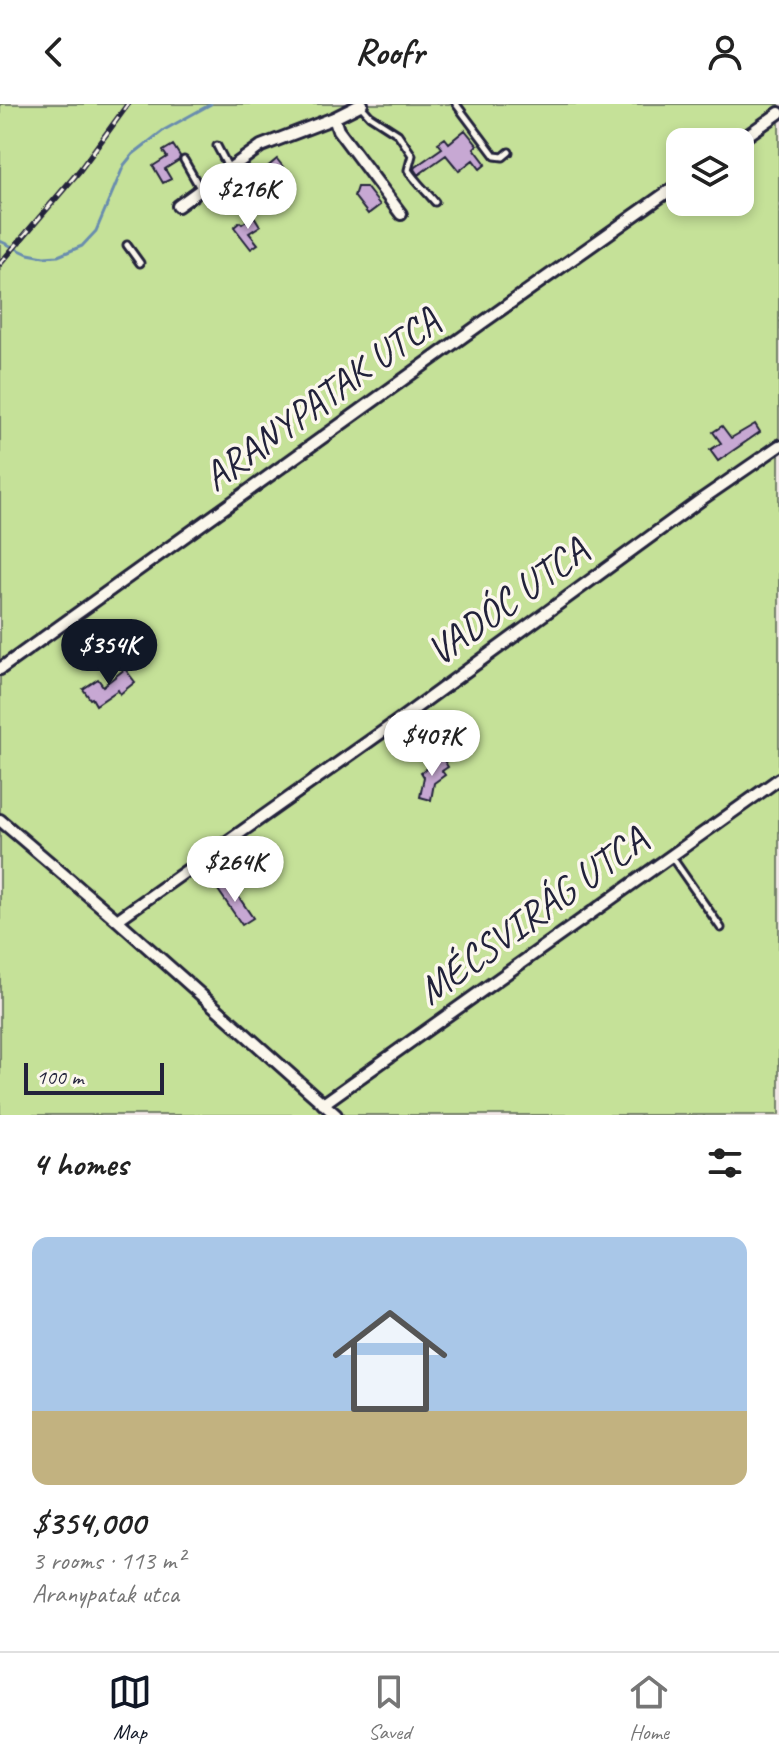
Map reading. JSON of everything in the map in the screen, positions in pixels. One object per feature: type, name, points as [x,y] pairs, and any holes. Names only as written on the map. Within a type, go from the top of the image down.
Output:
[{"type":"street","points":[[178,206],[261,146],[334,118],[356,105]]},
{"type":"street","points":[[754,131],[779,113]]},
{"type":"street","points":[[334,118],[338,130],[401,214]]},
{"type":"street","name":"ARANYPATAK UTCA","points":[[0,669],[666,193]]},
{"type":"street","name":"VADÓC UTCA","points":[[117,920],[779,446]]},
{"type":"street","name":"MÉCSVIRÁG UTCA","points":[[323,1104],[779,779]]},
{"type":"street","points":[[0,820],[336,1115]]},
{"type":"lane","points":[[456,104],[495,156],[503,157],[509,152]]},
{"type":"lane","points":[[356,105],[398,134],[412,155],[408,170],[435,202]]},
{"type":"lane","points":[[217,146],[229,168]]},
{"type":"lane","points":[[184,160],[201,189]]},
{"type":"lane","points":[[127,245],[140,263]]},
{"type":"lane","points":[[670,856],[721,928]]},
{"type":"green space","points":[[0,104],[779,104],[779,1115],[0,1115]]},
{"type":"building","points":[[465,130],[486,164],[480,169],[473,160],[459,171],[446,155],[418,175],[415,167],[442,148],[438,143],[445,138],[449,143]]},
{"type":"building","points":[[173,145],[180,156],[179,160],[165,169],[171,179],[163,183],[153,166],[167,157],[163,151]]},
{"type":"building","points":[[277,159],[291,177],[260,204],[250,189],[270,175],[265,169]]},
{"type":"building","points":[[357,187],[366,187],[380,205],[368,214],[354,196]]},
{"type":"building","points":[[254,216],[260,226],[249,233],[258,244],[251,249],[234,227]]},
{"type":"building","points":[[755,424],[760,432],[718,461],[710,450],[721,443],[713,432],[722,426],[731,438]]},
{"type":"building","points":[[125,669],[135,682],[120,694],[118,690],[96,705],[83,689],[98,679],[103,686]]},
{"type":"building","points":[[442,757],[448,767],[442,771],[445,775],[434,783],[431,800],[420,797],[424,777],[421,772]]},
{"type":"building","points":[[224,881],[253,918],[242,925],[216,887]]},
{"type":"waterway","points":[[0,241],[28,254],[44,257],[58,256],[82,246],[96,231],[124,165],[133,154],[164,130],[211,104]]},
{"type":"railway","points":[[0,264],[80,170],[128,104]]}]
